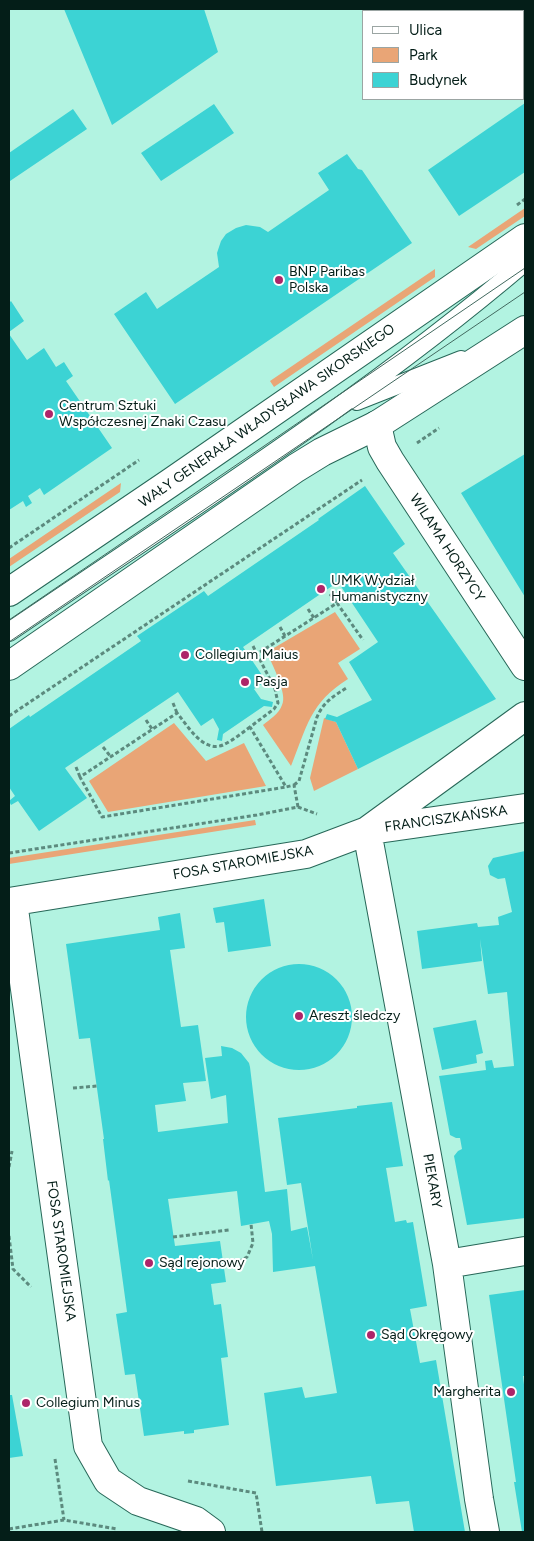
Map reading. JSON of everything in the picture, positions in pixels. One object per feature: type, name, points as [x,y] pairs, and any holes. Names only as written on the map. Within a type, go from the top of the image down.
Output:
[{"type":"street","name":"WAŁY GENERAŁA WŁADYSŁAWA SIKORSKIEGO","points":[[9,592],[525,238]]},
{"type":"street","points":[[9,666],[296,468],[322,452],[377,425],[515,336]]},
{"type":"street","name":"WILAMA HORZYCY","points":[[377,425],[382,447],[390,462],[525,666]]},
{"type":"street","name":"FOSA STAROMIEJSKA","points":[[211,1532],[196,1521],[138,1501],[108,1481],[88,1446],[11,902],[306,854],[367,831],[525,716]]},
{"type":"street","name":"FRANCISZKAŃSKA","points":[[367,831],[525,808]]},
{"type":"street","name":"PIEKARY","points":[[367,831],[447,1264],[478,1499],[485,1532]]},
{"type":"street","points":[[447,1264],[525,1251]]},
{"type":"lane","points":[[9,632],[338,408],[491,291],[525,262]]},
{"type":"lane","points":[[338,408],[515,336]]},
{"type":"path","points":[[9,716],[363,480]]},
{"type":"path","points":[[330,594],[363,640]]},
{"type":"path","points":[[257,654],[337,603]]},
{"type":"path","points":[[308,609],[314,618]]},
{"type":"path","points":[[280,627],[285,636]]},
{"type":"path","points":[[173,704],[177,713],[204,743],[211,746],[222,745],[250,727],[278,704],[275,688],[253,646]]},
{"type":"path","points":[[76,767],[102,817],[294,785],[299,781],[320,709],[326,702],[348,687]]},
{"type":"path","points":[[80,777],[177,713]]},
{"type":"path","points":[[146,720],[152,729]]},
{"type":"path","points":[[250,727],[286,787]]},
{"type":"path","points":[[103,746],[111,756]]},
{"type":"path","points":[[294,785],[298,807]]},
{"type":"path","points":[[9,853],[298,807],[367,831]]},
{"type":"path","points":[[70,1088],[97,1086]]},
{"type":"path","points":[[233,1265],[247,1257],[253,1243],[251,1224]]},
{"type":"path","points":[[173,1237],[229,1230]]},
{"type":"path","points":[[9,1236],[13,1269],[34,1290]]},
{"type":"path","points":[[55,1454],[64,1520]]},
{"type":"path","points":[[187,1480],[256,1492],[262,1532]]},
{"type":"path","points":[[9,1529],[64,1520],[120,1529]]},
{"type":"green space","points":[[525,208],[525,216],[476,249],[468,247]]},
{"type":"green space","points":[[435,269],[435,277],[274,387],[270,381]]},
{"type":"green space","points":[[121,483],[120,492],[9,567],[9,559]]},
{"type":"green space","points":[[335,612],[360,649],[338,663],[348,679],[325,697],[311,716],[291,766],[263,725],[279,711],[283,700],[276,672],[267,652]]},
{"type":"green space","points":[[324,718],[336,722],[358,769],[314,791],[310,778]]},
{"type":"green space","points":[[174,723],[206,761],[244,743],[266,786],[108,812],[89,781]]},
{"type":"green space","points":[[255,820],[256,825],[9,864],[9,858]]},
{"type":"building","points":[[64,9],[204,9],[218,52],[112,125]]},
{"type":"building","points":[[525,60],[525,84],[524,82]]},
{"type":"building","points":[[525,103],[525,172],[459,216],[428,170]]},
{"type":"building","points":[[214,104],[234,133],[161,181],[141,153]]},
{"type":"building","points":[[73,109],[87,129],[10,181],[9,153]]},
{"type":"building","name":"BNP Paribas Polska","points":[[347,154],[358,169],[362,170],[412,243],[175,404],[114,314],[146,292],[157,309],[219,267],[217,253],[221,241],[226,234],[246,225],[260,227],[268,232],[329,190],[318,173]]},
{"type":"building","points":[[11,301],[24,321],[9,332],[9,303]]},
{"type":"building","name":"Centrum Sztuki Współczesnej Znaki Czasu","points":[[9,334],[27,360],[44,348],[56,367],[64,362],[73,376],[66,381],[112,448],[44,495],[40,488],[28,496],[32,503],[26,507],[23,501],[9,510]]},
{"type":"building","points":[[525,454],[525,597],[461,493]]},
{"type":"building","name":"Collegium Maius","points":[[365,486],[405,544],[393,553],[496,699],[358,769],[336,722],[325,719],[327,714],[337,717],[372,700],[349,662],[378,642],[338,582],[243,647],[266,681],[254,689],[261,699],[273,702],[272,707],[264,706],[223,734],[222,741],[217,740],[219,729],[213,718],[201,726],[178,692],[65,768],[87,798],[39,831],[18,801],[11,805],[9,801],[15,796],[9,787],[9,729],[29,715],[30,717],[141,641],[137,636],[204,591],[208,596]]},
{"type":"building","points":[[525,851],[525,1218],[467,1225],[454,1156],[462,1149],[460,1138],[450,1135],[439,1076],[486,1070],[485,1061],[492,1060],[494,1068],[514,1066],[507,992],[488,994],[480,939],[482,961],[422,969],[417,931],[477,923],[478,927],[499,925],[498,917],[512,912],[505,878],[498,879],[490,875],[488,866],[493,858]]},
{"type":"building","points":[[264,899],[271,946],[228,952],[224,922],[216,923],[213,908]]},
{"type":"building","points":[[180,913],[185,948],[170,950],[181,1027],[198,1025],[206,1081],[183,1083],[186,1101],[155,1105],[158,1132],[228,1123],[226,1095],[211,1099],[205,1058],[222,1056],[221,1046],[232,1048],[241,1053],[250,1067],[265,1192],[287,1189],[291,1231],[307,1227],[313,1260],[301,1183],[287,1185],[278,1118],[392,1102],[403,1166],[386,1168],[395,1222],[406,1220],[407,1223],[413,1222],[427,1306],[410,1309],[420,1363],[436,1360],[465,1532],[414,1532],[409,1501],[376,1504],[371,1476],[276,1486],[264,1393],[302,1387],[305,1398],[337,1393],[315,1266],[273,1272],[272,1234],[269,1221],[241,1226],[237,1191],[168,1199],[175,1246],[220,1241],[226,1282],[211,1284],[214,1305],[221,1304],[228,1357],[221,1358],[229,1425],[194,1430],[194,1433],[184,1434],[184,1431],[144,1436],[135,1374],[125,1375],[116,1314],[127,1312],[108,1181],[104,1139],[90,1038],[79,1039],[66,944],[160,930],[158,917]]},
{"type":"building","name":"Areszt śledczy","points":[[299,964],[319,968],[337,979],[348,997],[352,1017],[348,1037],[337,1055],[319,1066],[299,1070],[279,1066],[261,1055],[250,1037],[246,1017],[250,997],[261,979],[279,968]]},
{"type":"building","points":[[476,1020],[483,1053],[476,1055],[477,1063],[442,1070],[433,1028]]},
{"type":"building","points":[[525,1290],[525,1376],[523,1376],[525,1393],[525,1532],[522,1532],[489,1295]]},
{"type":"building","name":"Collegium Minus","points":[[9,1395],[12,1395],[23,1456],[9,1458]]},
{"type":"tram line","points":[[9,620],[525,268]]},
{"type":"tram line","points":[[9,642],[525,292]]},
{"type":"place","name":"BNP Paribas Polska","points":[[279,280]]},
{"type":"place","name":"Centrum Sztuki Współczesnej Znaki Czasu","points":[[49,414]]},
{"type":"place","name":"UMK Wydział Humanistyczny","points":[[321,589]]},
{"type":"place","name":"Collegium Maius","points":[[185,655]]},
{"type":"place","name":"Pasja","points":[[245,682]]},
{"type":"place","name":"Areszt śledczy","points":[[299,1016]]},
{"type":"place","name":"Sąd rejonowy","points":[[149,1263]]},
{"type":"place","name":"Sąd Okręgowy","points":[[371,1335]]},
{"type":"place","name":"Margherita","points":[[511,1392]]},
{"type":"place","name":"Collegium Minus","points":[[26,1403]]}]
